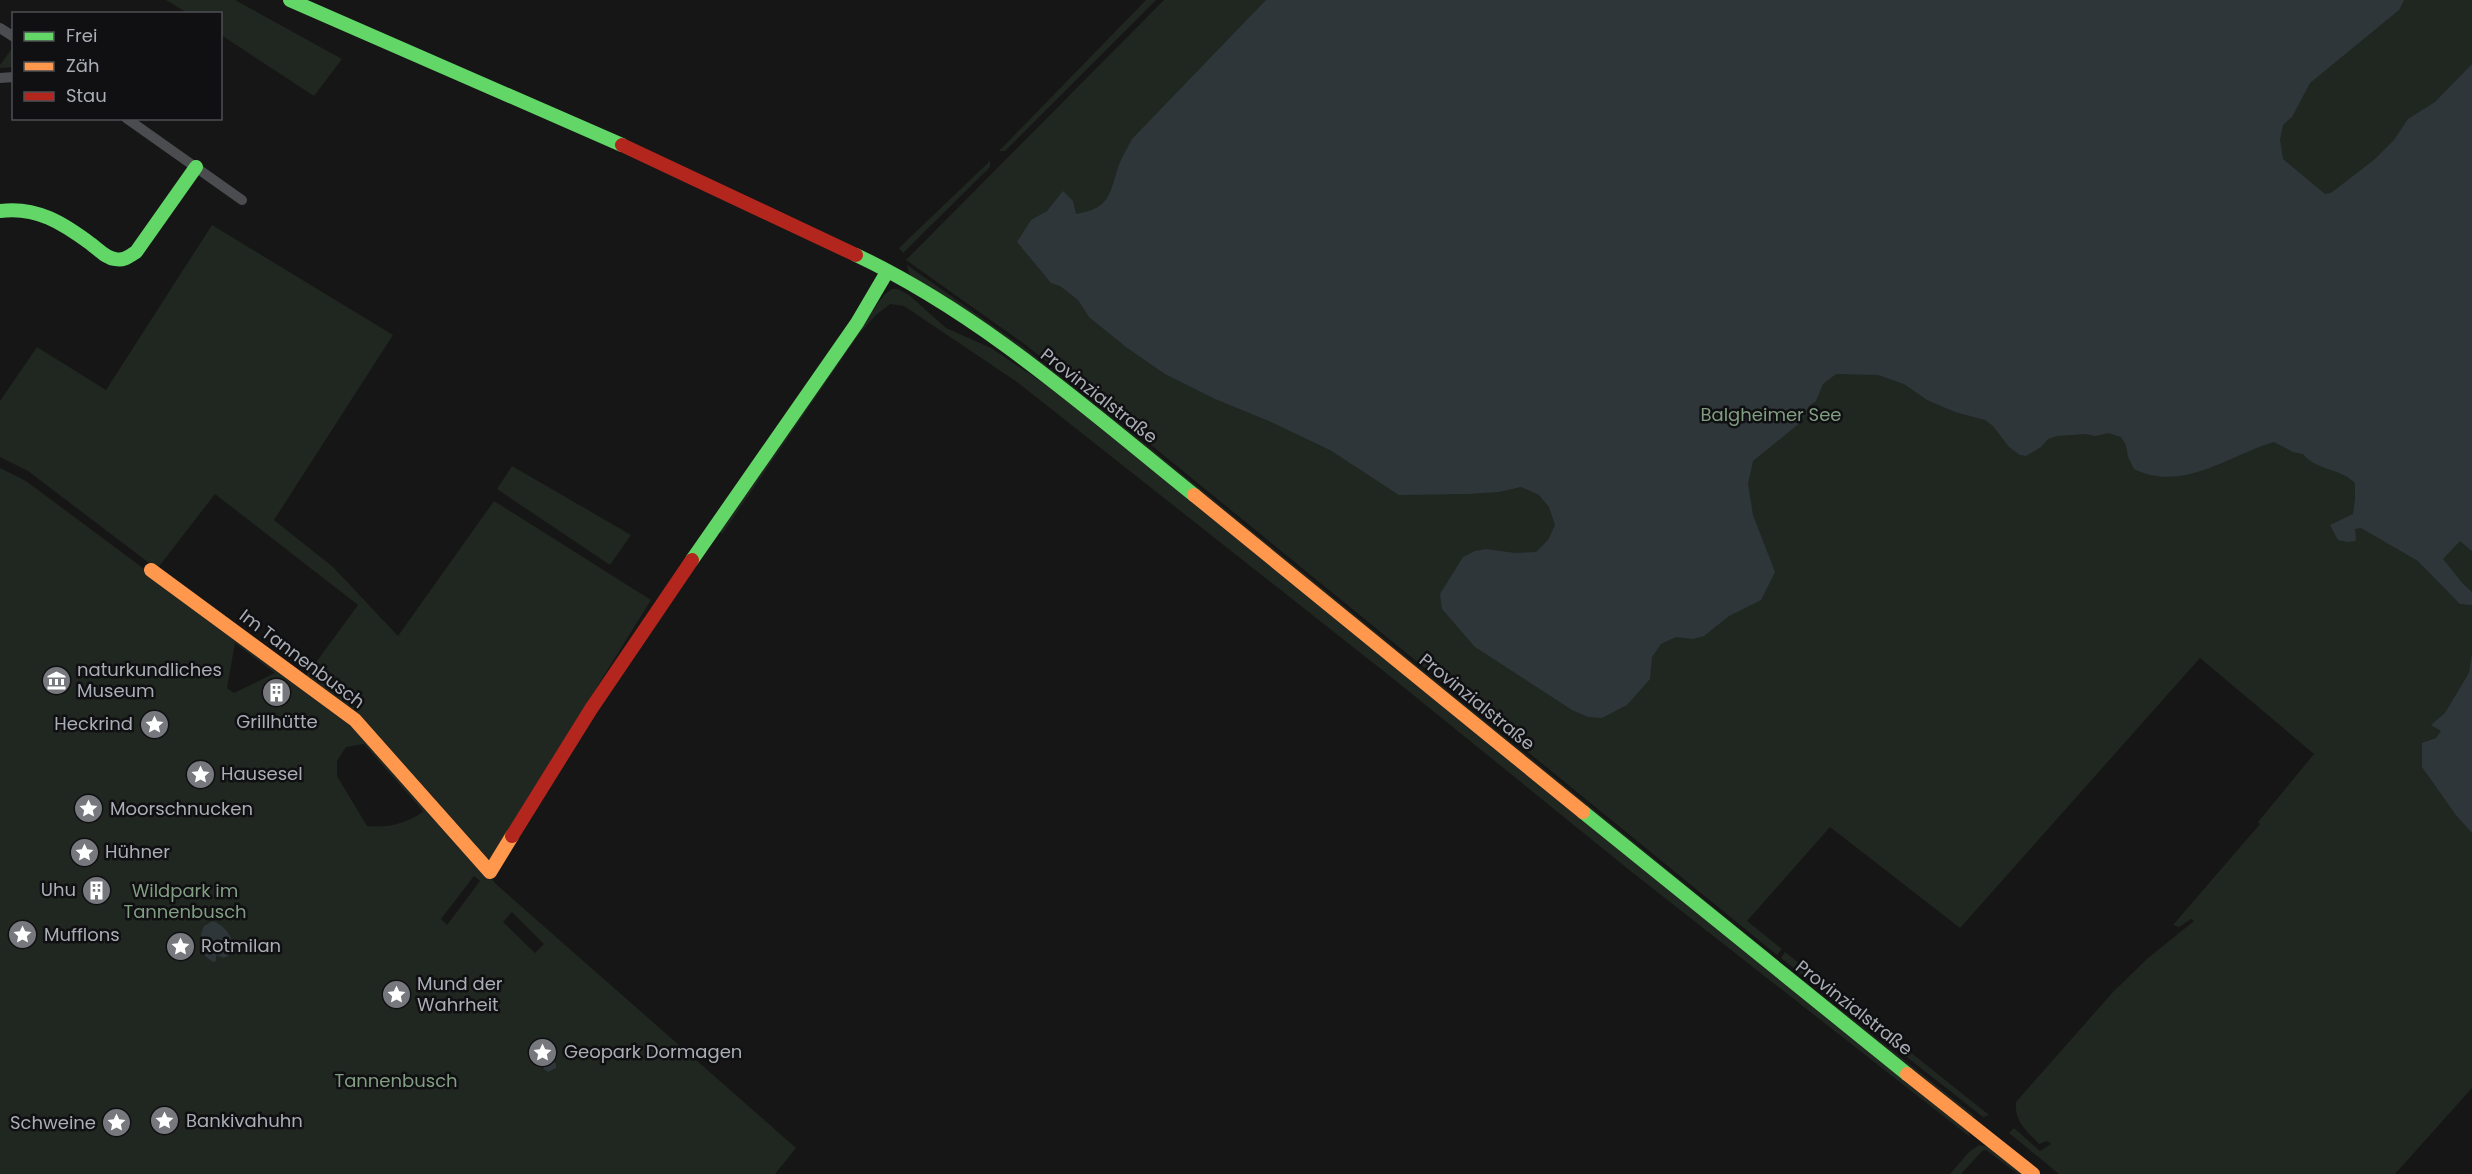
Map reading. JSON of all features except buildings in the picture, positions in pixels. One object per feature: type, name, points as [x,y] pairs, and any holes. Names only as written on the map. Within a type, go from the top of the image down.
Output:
[{"type":"main road","name":"Provinzialstraße","points":[[290,0],[698,178],[828,240],[952,309],[1076,400],[1772,966],[2033,1174]]},
{"type":"main road","points":[[0,211],[22,208],[45,213],[112,259],[124,260],[136,252],[196,167]]},
{"type":"main road","name":"Im Tannenbusch","points":[[151,570],[354,720],[490,872],[591,710],[676,583],[857,323],[887,272]]},
{"type":"street","points":[[129,120],[242,200]]},
{"type":"green space","points":[[166,0],[235,0],[342,59],[314,96],[222,36],[222,12],[185,12]]},
{"type":"green space","points":[[1146,0],[1156,0],[1005,151],[999,151]]},
{"type":"green space","name":"Balgheimer See","points":[[1164,0],[2472,0],[2472,1088],[2395,1174],[2059,1174],[2009,1133],[2014,1128],[2040,1151],[2051,1144],[2047,1141],[2039,1144],[2026,1130],[2019,1121],[2016,1102],[2113,992],[2148,958],[2194,921],[2191,919],[2179,927],[2173,925],[2260,824],[2258,822],[2314,754],[2200,658],[1960,928],[1830,827],[1747,921],[1782,949],[1777,955],[1108,410],[1023,343],[906,260]]},
{"type":"green space","points":[[12,48],[12,67],[0,68]]},
{"type":"green space","points":[[990,161],[990,167],[903,253],[899,248]]},
{"type":"green space","points":[[212,225],[393,335],[274,520],[333,567],[398,636],[494,501],[651,600],[490,859],[482,858],[306,676],[358,605],[215,494],[157,569],[28,471],[0,457],[0,401],[37,347],[106,390]]},
{"type":"green space","points":[[907,265],[1023,347],[1107,413],[1771,954],[1769,957],[949,300],[910,276]]},
{"type":"green space","points":[[892,289],[898,289],[909,295],[946,328],[991,348],[1048,386],[1967,1128],[1970,1137],[1633,873],[1396,681],[1017,382],[904,306],[890,304],[876,315],[859,334],[722,534],[718,529],[855,334],[884,295]]},
{"type":"green space","points":[[512,466],[631,535],[610,565],[497,489]]},
{"type":"green space","points":[[0,468],[26,481],[351,723],[497,885],[796,1148],[775,1174],[0,1174]],"holes":[[[235,643],[275,673],[234,693],[227,688]],[[364,744],[423,812],[396,824],[367,826],[337,776],[337,761],[346,747]],[[474,876],[480,881],[447,925],[441,919]],[[512,912],[544,944],[535,953],[503,922]]]},
{"type":"green space","points":[[1785,952],[1989,1115],[1983,1117],[1781,958]]},
{"type":"green space","points":[[1784,965],[1976,1117],[1970,1116],[1788,972]]},
{"type":"green space","points":[[1979,1145],[1991,1147],[2024,1174],[2018,1174],[1986,1150],[1982,1151],[1961,1174],[1950,1174],[1969,1152]]},
{"type":"shaded area","name":"Balgheimer See","points":[[1266,0],[2404,0],[2399,10],[2310,83],[2292,117],[2283,125],[2280,140],[2283,159],[2325,194],[2331,193],[2375,159],[2394,140],[2408,119],[2435,102],[2472,64],[2472,551],[2460,541],[2443,559],[2472,592],[2472,605],[2460,604],[2418,561],[2361,528],[2355,529],[2356,541],[2338,540],[2330,525],[2353,514],[2355,483],[2342,474],[2314,463],[2303,454],[2293,452],[2274,442],[2206,469],[2170,477],[2152,475],[2134,469],[2121,437],[2109,433],[2095,436],[2085,434],[2057,436],[2048,439],[2041,447],[2026,456],[2020,455],[2009,447],[1993,426],[1985,420],[1955,412],[1927,400],[1904,384],[1878,375],[1836,374],[1823,384],[1816,401],[1809,406],[1801,422],[1753,461],[1748,484],[1753,515],[1775,572],[1761,600],[1729,616],[1704,636],[1693,639],[1676,637],[1661,644],[1652,657],[1650,679],[1627,705],[1602,718],[1588,717],[1572,710],[1475,647],[1442,609],[1440,594],[1463,557],[1486,549],[1515,553],[1536,552],[1548,540],[1555,525],[1549,507],[1539,495],[1521,487],[1499,492],[1399,495],[1330,450],[1165,374],[1126,347],[1089,317],[1078,300],[1060,286],[1051,283],[1017,242],[1031,220],[1047,211],[1063,191],[1073,201],[1076,214],[1096,208],[1103,203],[1132,139]]},
{"type":"shaded area","points":[[2472,653],[2472,833],[2456,815],[2422,767],[2422,743],[2436,738],[2441,731],[2431,725],[2445,713],[2469,673]]},
{"type":"shaded area","points":[[213,921],[227,931],[232,945],[228,956],[224,958],[216,955],[216,961],[213,962],[205,956],[201,934],[204,926]]},
{"type":"shaded area","points":[[547,1052],[556,1064],[556,1068],[548,1072],[544,1069],[540,1058],[541,1054]]},
{"type":"traffic: fast","points":[[290,0],[622,145]]},
{"type":"traffic: fast","points":[[0,211],[25,211],[48,218],[70,229],[108,257],[123,259],[136,252],[196,167]]},
{"type":"traffic: fast","points":[[856,255],[902,279],[990,334],[1073,397],[1194,495]]},
{"type":"traffic: fast","points":[[692,560],[857,323],[887,272]]},
{"type":"traffic: fast","points":[[1583,812],[1907,1074]]},
{"type":"traffic: slow","points":[[1194,495],[1583,812]]},
{"type":"traffic: slow","points":[[151,570],[355,720],[490,872],[512,836]]},
{"type":"traffic: slow","points":[[1907,1074],[2033,1174]]},
{"type":"traffic: jam","points":[[622,145],[856,255]]},
{"type":"traffic: jam","points":[[512,836],[591,709],[692,560]]},
{"type":"place","name":"naturkundliches Museum","points":[[56,680]]},
{"type":"place","name":"Grillhütte","points":[[277,693]]},
{"type":"place","name":"Heckrind","points":[[154,724]]},
{"type":"place","name":"Hausesel","points":[[200,774]]},
{"type":"place","name":"Moorschnucken","points":[[89,809]]},
{"type":"place","name":"Hühner","points":[[84,852]]},
{"type":"place","name":"Uhu","points":[[97,890]]},
{"type":"place","name":"Mufflons","points":[[23,935]]},
{"type":"place","name":"Rotmilan","points":[[180,946]]},
{"type":"place","name":"Mund der Wahrheit","points":[[396,994]]},
{"type":"place","name":"Geopark Dormagen","points":[[543,1052]]},
{"type":"place","name":"Bankivahuhn","points":[[165,1121]]},
{"type":"place","name":"Schweine","points":[[117,1123]]},
{"type":"park label","name":"Wildpark im Tannenbusch","points":[[185,901]]},
{"type":"park label","name":"Tannenbusch","points":[[396,1081]]}]
